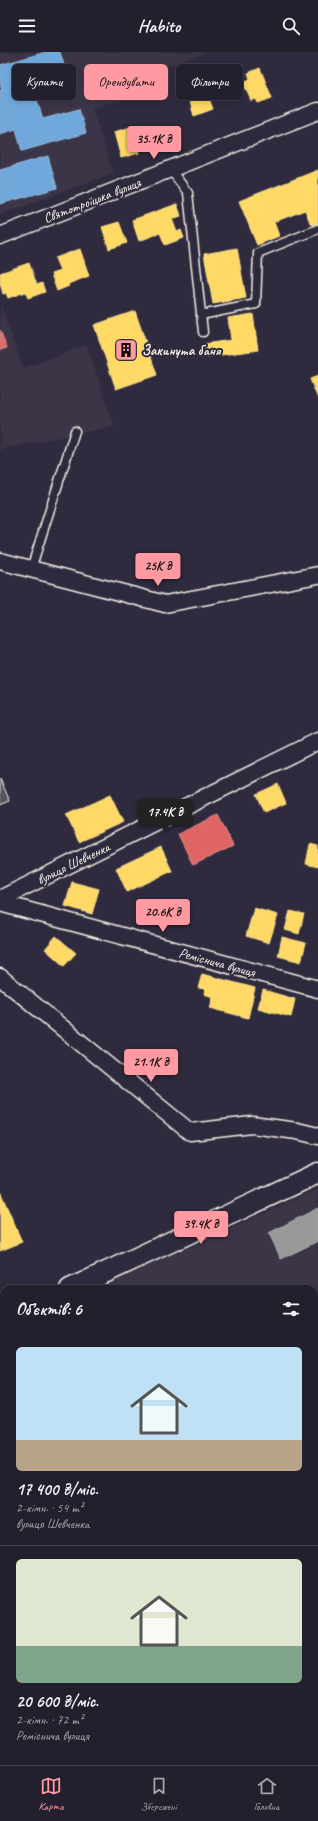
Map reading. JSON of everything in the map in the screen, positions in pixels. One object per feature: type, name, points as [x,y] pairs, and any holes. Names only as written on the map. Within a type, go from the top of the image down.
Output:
[{"type":"street","name":"Святотроїцька вулиця","points":[[0,236],[318,111]]},
{"type":"street","points":[[0,561],[165,604],[318,575]]},
{"type":"street","name":"вулиця Шевченка","points":[[0,900],[318,741]]},
{"type":"street","name":"Реміснича вулиця","points":[[0,903],[318,989]]},
{"type":"street","points":[[0,977],[190,1132],[252,1125],[297,1131],[318,1136]]},
{"type":"street","points":[[79,1285],[318,1173]]},
{"type":"lane","points":[[170,169],[188,193],[203,332]]},
{"type":"lane","points":[[201,315],[256,304],[258,252],[318,229]]},
{"type":"lane","points":[[31,569],[75,431]]},
{"type":"shaded area","points":[[0,52],[204,52],[168,66],[168,64],[84,64],[84,100],[119,100],[92,108],[113,173],[0,215]]},
{"type":"shaded area","points":[[0,303],[23,368],[87,345],[114,426],[0,450]]},
{"type":"shaded area","points":[[318,1189],[318,1285],[105,1285]]},
{"type":"building: Житло","points":[[260,68],[272,98],[258,103],[256,99],[251,101],[243,82],[250,79],[248,73]]},
{"type":"building: Житло","points":[[189,100],[210,100],[213,109],[194,116]]},
{"type":"building: Житло","points":[[138,125],[142,138],[135,140],[139,153],[121,158],[114,132]]},
{"type":"building: Житло","points":[[318,170],[318,223],[311,225],[305,210],[274,222],[279,236],[257,245],[239,201]]},
{"type":"building: Житло","points":[[177,204],[181,216],[172,219],[177,232],[181,230],[184,238],[165,245],[160,233],[139,241],[132,220]]},
{"type":"building: Житло","points":[[119,222],[127,243],[109,249],[102,227]]},
{"type":"building: Житло","points":[[237,248],[246,298],[213,304],[204,254]]},
{"type":"building: Житло","points":[[80,249],[89,276],[68,284],[69,286],[57,291],[51,274],[60,271],[55,258]]},
{"type":"building: Житло","points":[[29,263],[37,285],[42,283],[45,292],[28,298],[25,292],[8,298],[6,293],[3,294],[0,283],[0,273]]},
{"type":"building: Житло","name":"Закинута баня","points":[[135,311],[157,375],[116,389],[94,325]]},
{"type":"building: Житло","points":[[253,314],[258,350],[206,357],[204,344],[231,340],[228,318]]},
{"type":"building: Житло","points":[[318,376],[318,399],[310,379]]},
{"type":"building: Житло","points":[[278,784],[286,803],[264,813],[256,794]]},
{"type":"building: Житло","points":[[110,795],[123,822],[79,842],[66,815]]},
{"type":"building: Житло","points":[[310,844],[318,846],[318,867],[306,864]]},
{"type":"building: Житло","points":[[161,847],[172,871],[127,892],[116,868]]},
{"type":"building: Житло","points":[[72,882],[99,889],[92,914],[65,906]]},
{"type":"building: Житло","points":[[254,908],[278,915],[269,943],[246,936]]},
{"type":"building: Житло","points":[[290,911],[304,914],[299,934],[285,930]]},
{"type":"building: Житло","points":[[56,936],[76,953],[64,966],[45,949]]},
{"type":"building: Житло","points":[[282,937],[306,943],[301,962],[278,956]]},
{"type":"building: Житло","points":[[202,974],[255,988],[248,1018],[210,1008],[213,997],[204,994],[205,989],[198,988]]},
{"type":"building: Житло","points":[[263,990],[295,999],[291,1017],[258,1008]]},
{"type":"building: Житло","points":[[0,1191],[22,1242],[0,1251]]},
{"type":"building: Торгівля","points":[[0,330],[7,348],[0,350]]},
{"type":"building: Торгівля","points":[[218,815],[233,846],[193,865],[178,834]]},
{"type":"building: Школи","points":[[46,52],[60,52],[64,64],[12,64],[12,100],[37,100],[43,119],[79,109],[86,133],[22,151],[16,129],[0,134],[0,90],[2,90],[0,83],[0,65]]},
{"type":"building: Школи","points":[[48,156],[57,188],[0,204],[0,170]]},
{"type":"building: Промзона","points":[[318,1208],[318,1241],[281,1259],[269,1233]]},
{"type":"building: Інше","points":[[0,779],[10,801],[0,805]]},
{"type":"place","name":"Закинута баня","points":[[126,350]]}]
